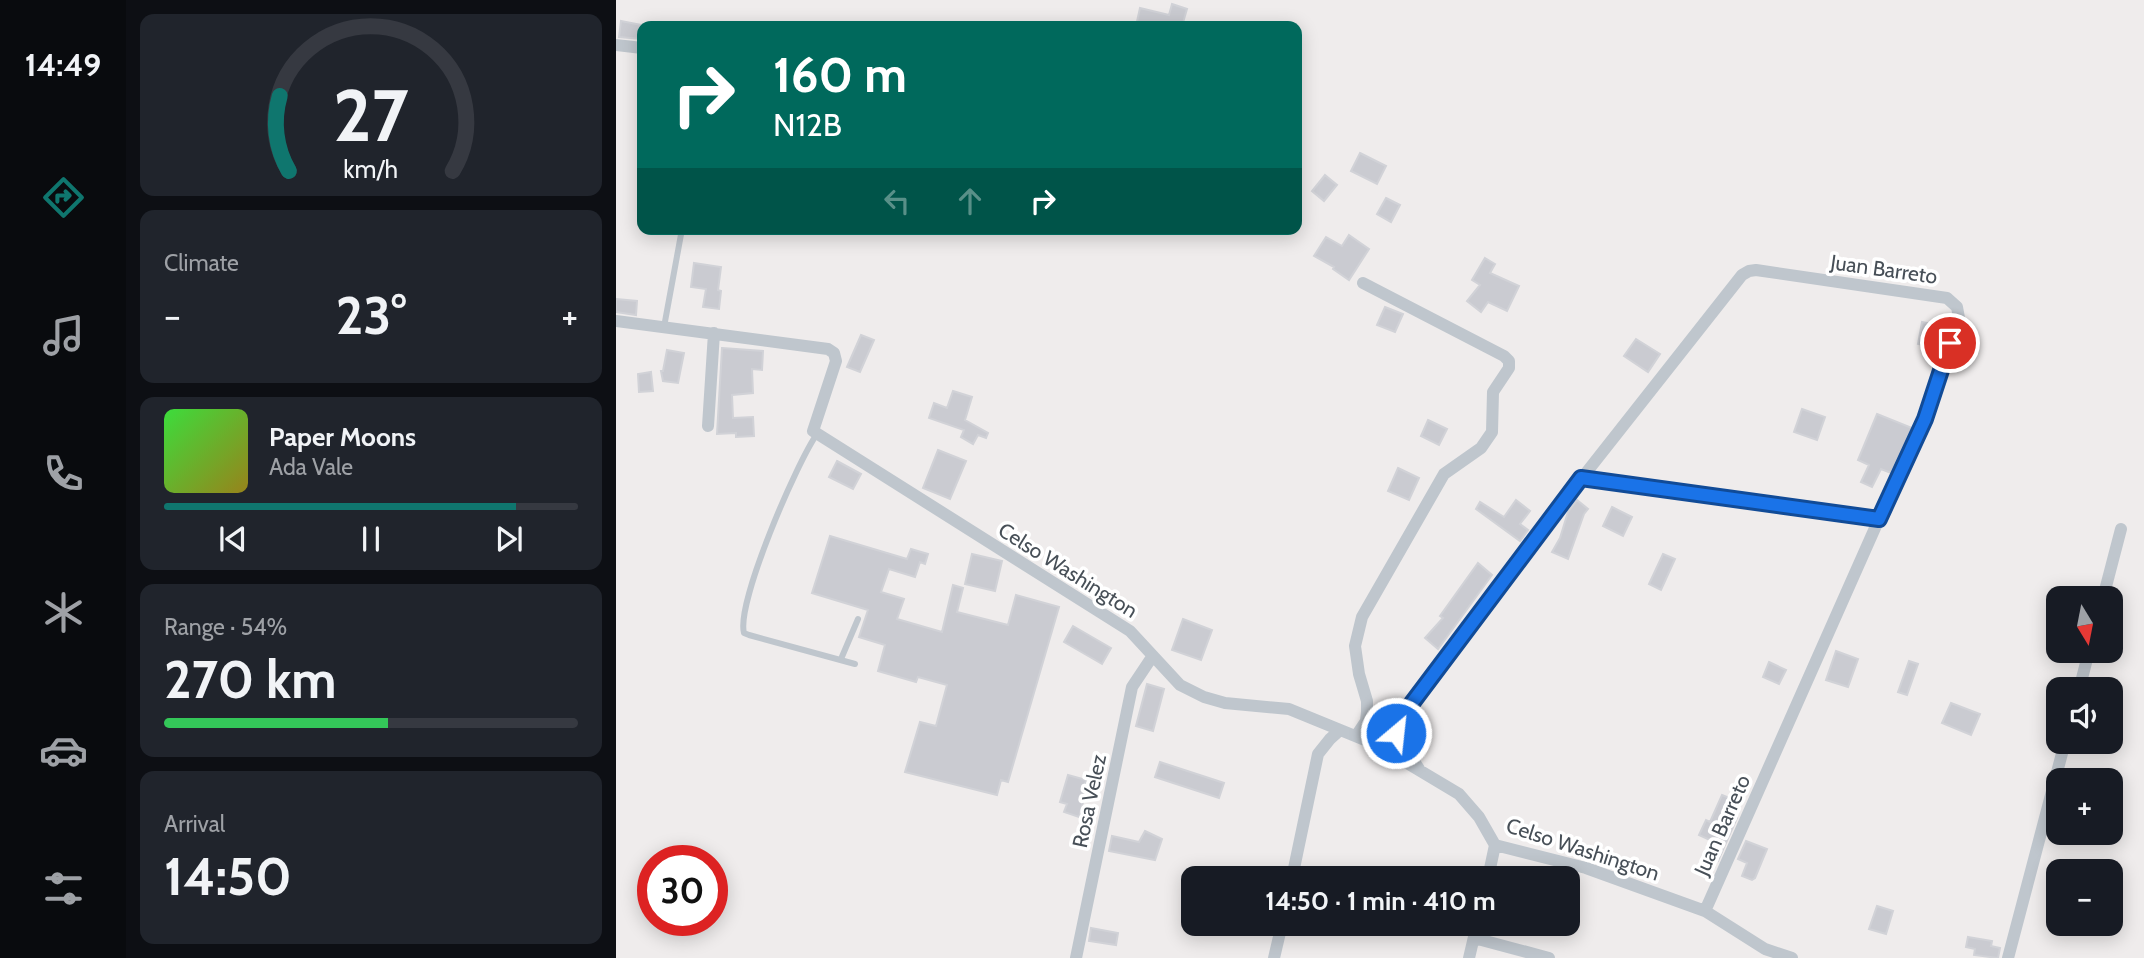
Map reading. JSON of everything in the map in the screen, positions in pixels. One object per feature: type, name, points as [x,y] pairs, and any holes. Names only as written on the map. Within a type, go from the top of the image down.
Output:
[{"type":"street","points":[[616,45],[637,47]]},
{"type":"street","name":"Juan Barreto","points":[[1581,478],[1742,275],[1749,271],[1947,298],[1957,307],[1959,317],[1925,419],[1705,911]]},
{"type":"street","points":[[1356,736],[1366,721],[1367,712],[1355,646],[1362,617],[1444,474],[1481,448],[1492,432],[1493,392],[1509,368],[1509,361],[1504,356],[1363,283]]},
{"type":"street","points":[[616,321],[828,349],[834,353],[836,361],[813,427],[817,434]]},
{"type":"street","points":[[708,426],[715,333]]},
{"type":"street","name":"Celso Washington","points":[[817,434],[1130,631],[1180,685],[1203,697],[1226,703],[1289,709],[1377,745],[1459,794],[1479,817],[1495,845],[1586,868],[1705,911],[1765,949],[1792,958]]},
{"type":"street","points":[[1419,769],[1396,733],[1397,723],[1581,478],[1879,519]]},
{"type":"street","points":[[2105,586],[2121,529]]},
{"type":"street","name":"Rosa Velez","points":[[1076,958],[1132,687],[1152,657]]},
{"type":"street","points":[[1295,866],[1318,754],[1340,730]]},
{"type":"street","points":[[2008,958],[2062,754]]},
{"type":"street","points":[[1491,866],[1495,845]]},
{"type":"street","points":[[1274,958],[1279,936]]},
{"type":"street","points":[[1469,958],[1474,938],[1549,958]]},
{"type":"lane","points":[[664,327],[681,235]]},
{"type":"lane","points":[[817,434],[807,448],[775,521],[746,602],[742,626],[744,632],[749,635],[855,664]]},
{"type":"lane","points":[[841,659],[858,619]]},
{"type":"building","points":[[1172,4],[1187,9],[1183,21],[1137,21],[1140,8],[1169,15]]},
{"type":"building","points":[[621,21],[637,24],[637,39],[619,37]]},
{"type":"building","points":[[1360,153],[1386,166],[1377,184],[1351,171]]},
{"type":"building","points":[[1325,175],[1337,185],[1324,201],[1312,191]]},
{"type":"building","points":[[1386,198],[1400,205],[1391,222],[1377,214]]},
{"type":"building","points":[[1349,235],[1369,249],[1349,280],[1333,269],[1334,267],[1314,256],[1326,237],[1342,246]]},
{"type":"building","points":[[1485,258],[1495,264],[1490,273],[1519,286],[1507,311],[1488,302],[1481,312],[1467,301],[1480,285],[1472,280]]},
{"type":"building","points":[[694,263],[721,267],[719,309],[703,307],[706,289],[691,287]]},
{"type":"building","points":[[616,299],[637,301],[636,315],[616,312]]},
{"type":"building","points":[[1385,307],[1403,314],[1395,332],[1377,325]]},
{"type":"building","points":[[1922,322],[1943,326],[1939,348],[1918,344]]},
{"type":"building","points":[[861,335],[874,340],[860,372],[847,367]]},
{"type":"building","points":[[1636,339],[1660,354],[1648,372],[1624,356]]},
{"type":"building","points":[[722,348],[763,351],[762,370],[752,369],[753,393],[732,395],[733,418],[753,417],[754,436],[717,434]]},
{"type":"building","points":[[667,350],[684,353],[678,383],[663,381],[661,371]]},
{"type":"building","points":[[651,372],[653,391],[639,392],[638,374]]},
{"type":"building","points":[[953,391],[972,397],[965,420],[988,433],[986,438],[978,435],[973,444],[961,437],[964,430],[929,418],[934,403],[947,408]]},
{"type":"building","points":[[1802,409],[1825,417],[1817,440],[1794,432]]},
{"type":"building","points":[[1877,414],[1912,428],[1891,473],[1881,469],[1872,487],[1861,482],[1869,465],[1858,460]]},
{"type":"building","points":[[1428,420],[1447,429],[1439,445],[1421,436]]},
{"type":"building","points":[[938,450],[966,461],[950,499],[923,488]]},
{"type":"building","points":[[837,461],[861,474],[853,489],[829,477]]},
{"type":"building","points":[[1398,468],[1419,478],[1409,500],[1388,491]]},
{"type":"building","points":[[1516,500],[1530,511],[1520,524],[1528,530],[1520,541],[1476,509],[1480,502],[1504,517]]},
{"type":"building","points":[[1577,500],[1588,509],[1568,559],[1552,552],[1560,538],[1568,512]]},
{"type":"building","points":[[1612,507],[1632,517],[1623,536],[1603,526]]},
{"type":"building","points":[[830,536],[907,559],[911,549],[928,554],[925,564],[920,562],[915,577],[889,569],[881,592],[904,599],[897,619],[942,632],[953,585],[963,588],[957,612],[1008,625],[1016,595],[1059,607],[1008,782],[1001,780],[997,795],[905,772],[920,722],[936,726],[947,685],[918,677],[916,682],[878,671],[885,645],[859,637],[868,610],[812,593]]},
{"type":"building","points":[[972,554],[1002,561],[995,591],[965,584]]},
{"type":"building","points":[[1663,554],[1675,559],[1661,590],[1649,584]]},
{"type":"building","points":[[1478,563],[1492,575],[1438,649],[1425,638],[1443,618],[1440,616]]},
{"type":"building","points":[[1183,619],[1212,630],[1201,660],[1172,650]]},
{"type":"building","points":[[1073,626],[1111,648],[1102,664],[1064,642]]},
{"type":"building","points":[[1836,651],[1858,659],[1848,687],[1826,680]]},
{"type":"building","points":[[1909,661],[1918,664],[1907,695],[1898,692]]},
{"type":"building","points":[[1769,662],[1786,670],[1779,684],[1763,677]]},
{"type":"building","points":[[1147,684],[1164,689],[1153,731],[1136,726]]},
{"type":"building","points":[[1951,703],[1980,714],[1971,735],[1942,723]]},
{"type":"building","points":[[1160,762],[1224,783],[1219,798],[1155,777]]},
{"type":"building","points":[[1068,775],[1086,780],[1079,817],[1064,812],[1067,804],[1060,802]]},
{"type":"building","points":[[1722,795],[1732,799],[1726,813],[1737,818],[1718,861],[1704,855],[1710,840],[1699,835],[1706,820],[1710,822]]},
{"type":"building","points":[[1145,831],[1162,839],[1155,860],[1109,851],[1112,836],[1139,842]]},
{"type":"building","points":[[1746,841],[1767,849],[1752,880],[1742,876],[1747,863],[1738,859]]},
{"type":"building","points":[[1877,906],[1893,911],[1886,934],[1869,929]]},
{"type":"building","points":[[1091,928],[1118,933],[1116,945],[1089,941]]},
{"type":"building","points":[[1968,937],[1992,941],[1991,946],[2000,948],[1998,958],[1974,955],[1975,949],[1966,947]]},
{"type":"route","points":[[1396,733],[1397,723],[1581,478],[1879,519],[1925,419],[1950,343]]}]
